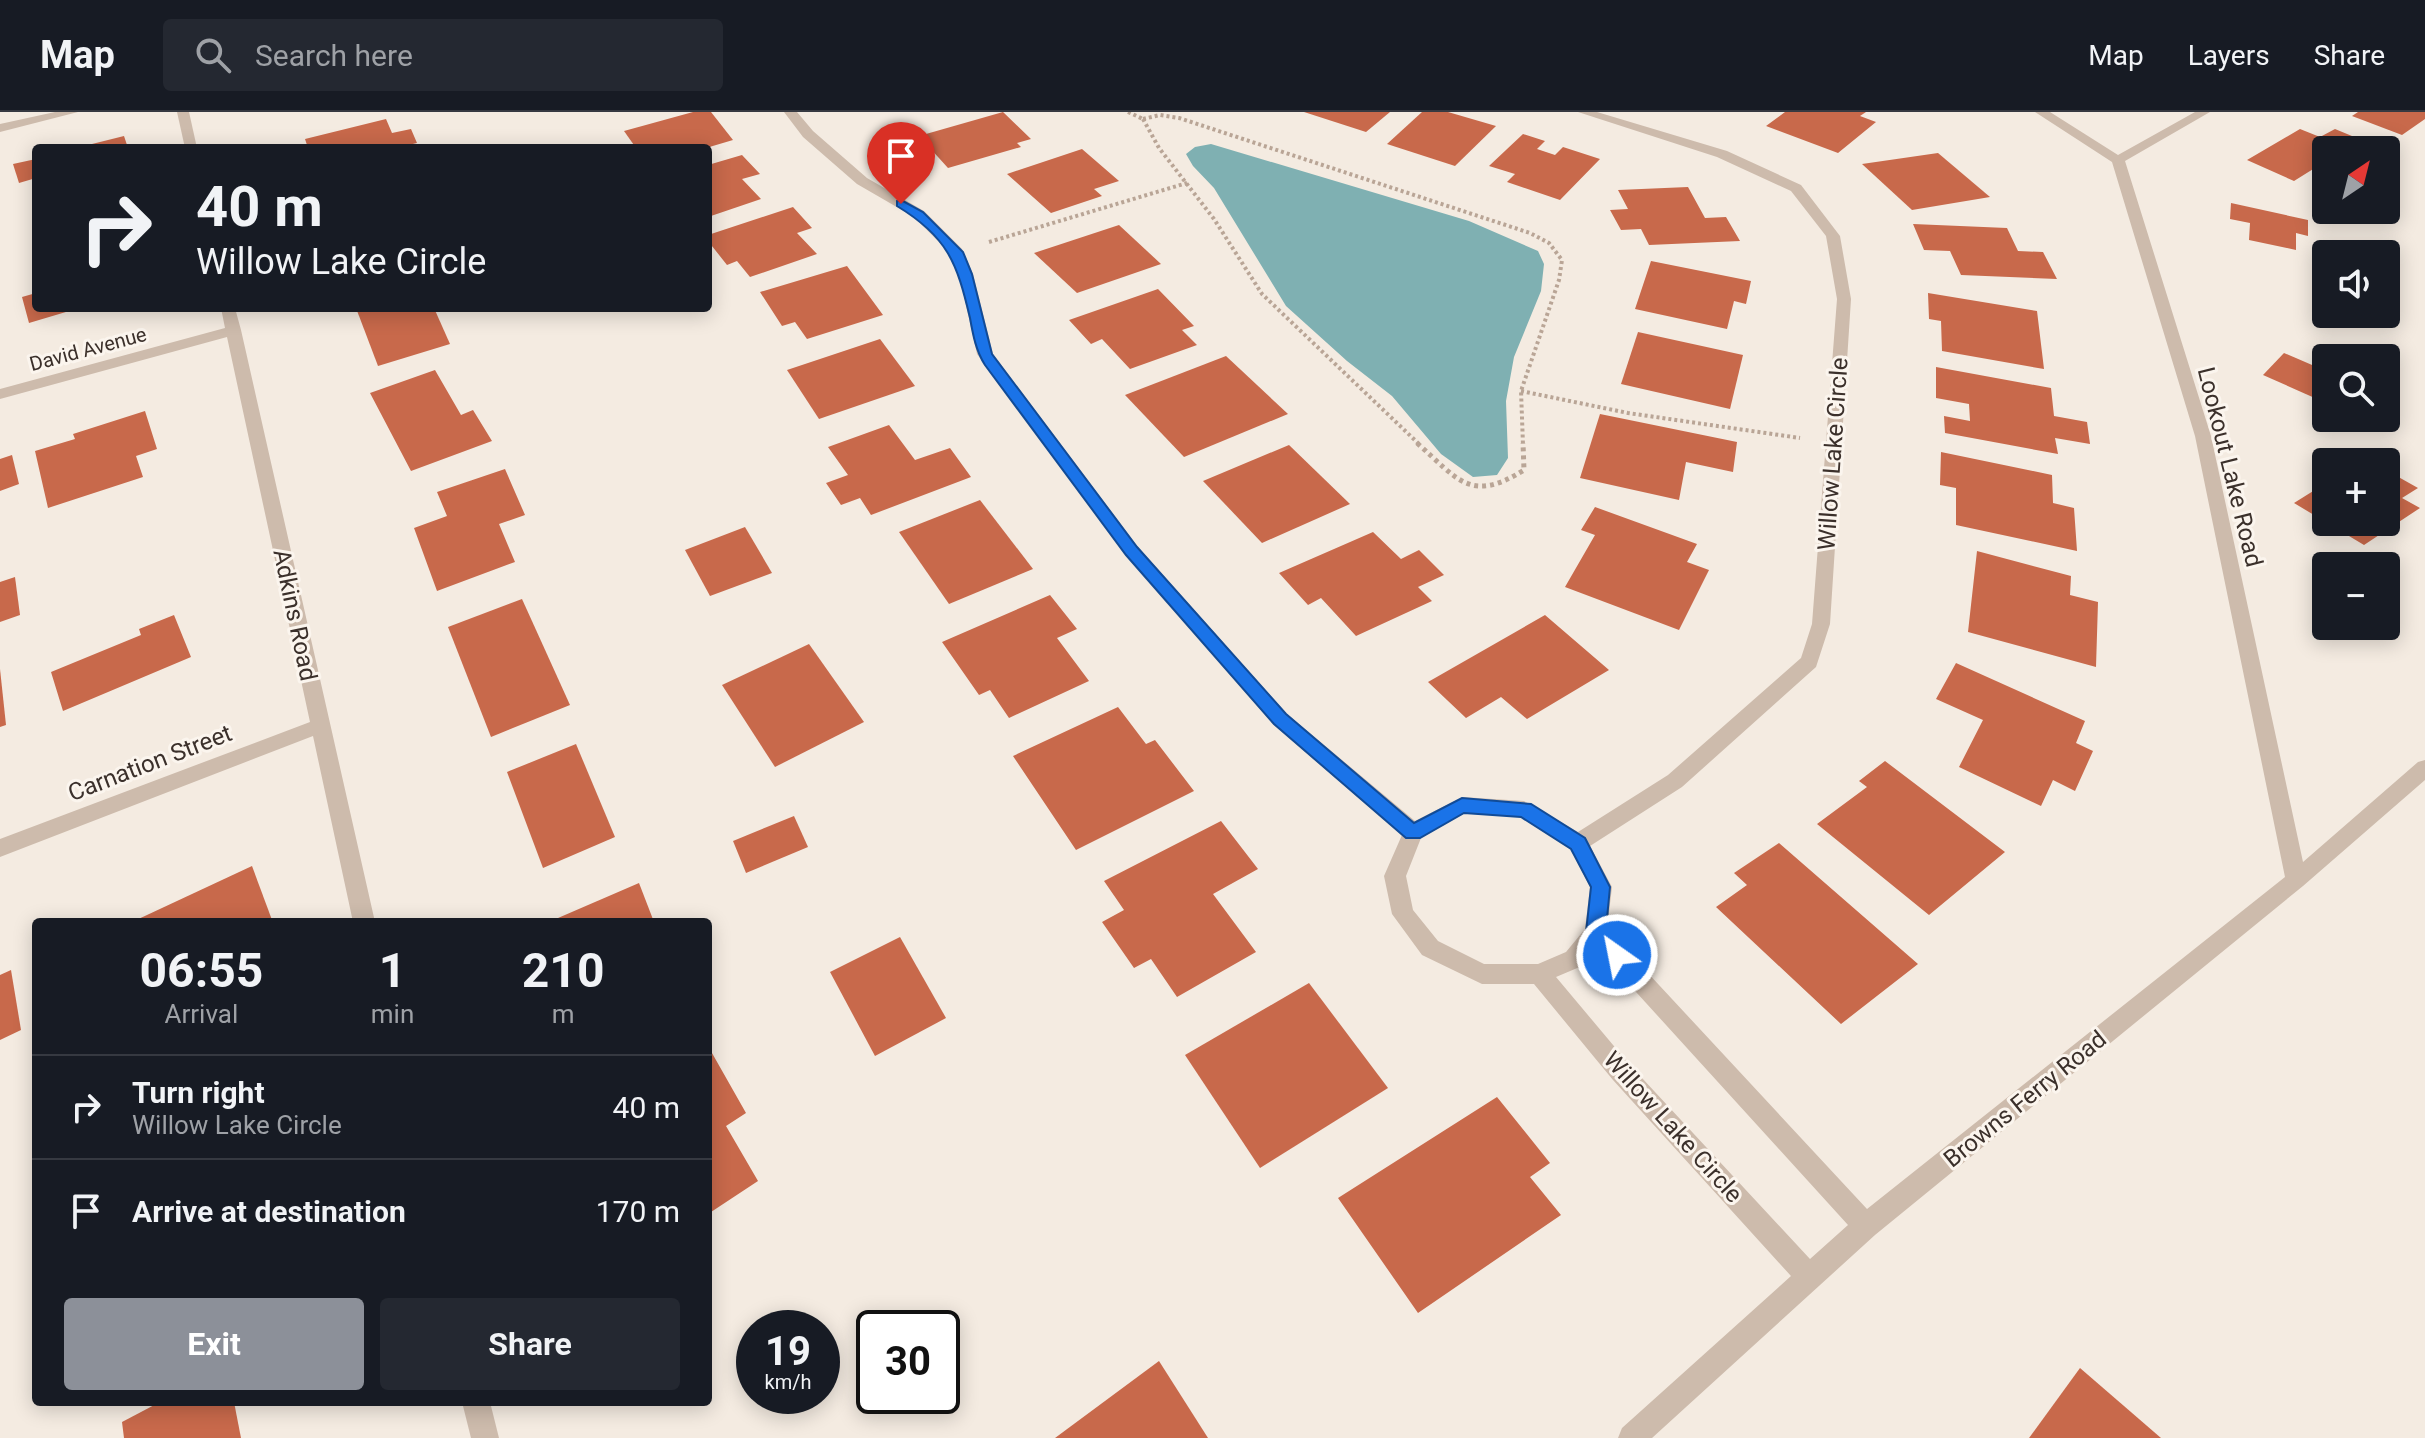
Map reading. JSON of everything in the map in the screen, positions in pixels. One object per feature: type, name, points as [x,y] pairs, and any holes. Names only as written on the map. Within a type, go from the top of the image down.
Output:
[{"type":"street","points":[[0,128],[72,112]]},
{"type":"street","points":[[183,112],[190,144]]},
{"type":"street","points":[[790,112],[808,134],[862,181],[919,214],[957,252],[966,274],[985,354],[1132,551],[1280,719],[1413,832]]},
{"type":"street","name":"Willow Lake Circle","points":[[1578,843],[1675,781],[1809,662],[1821,624],[1844,299],[1833,236],[1796,188],[1722,154],[1584,112]]},
{"type":"street","points":[[2041,112],[2118,160],[2204,112]]},
{"type":"street","name":"Lookout Lake Road","points":[[2118,160],[2203,436],[2296,880]]},
{"type":"street","name":"Adkins Road","points":[[229,312],[363,918]]},
{"type":"street","name":"David Avenue","points":[[0,394],[234,330]]},
{"type":"street","name":"Carnation Street","points":[[0,848],[319,726]]},
{"type":"street","name":"Browns Ferry Road","points":[[1632,1438],[1866,1226],[2296,880],[2425,768]]},
{"type":"street","points":[[1462,805],[1524,809],[1578,843],[1601,887],[1596,932],[1574,959],[1539,974],[1482,974],[1430,948],[1403,914],[1395,876],[1413,832],[1462,805]]},
{"type":"street","points":[[1596,932],[1866,1226]]},
{"type":"street","name":"Willow Lake Circle","points":[[1539,974],[1621,1072],[1810,1278]]},
{"type":"street","points":[[477,1406],[485,1438]]},
{"type":"path","points":[[1128,112],[1143,119],[1159,148],[1187,183],[1262,294],[1389,418],[1462,483],[1485,488],[1505,482],[1524,470],[1521,391],[1559,280],[1562,260],[1549,243],[1530,233],[1420,195],[1179,118],[1160,115],[1143,119]]},
{"type":"path","points":[[957,252],[1187,183]]},
{"type":"path","points":[[1521,391],[1721,428],[1834,442]]},
{"type":"water","points":[[1211,144],[1469,221],[1538,251],[1544,264],[1541,291],[1514,357],[1506,401],[1508,458],[1497,475],[1473,477],[1441,454],[1392,396],[1347,361],[1286,306],[1214,188],[1186,154],[1195,147]]},
{"type":"building","points":[[693,112],[711,112],[733,140],[712,146],[633,144],[624,131]]},
{"type":"building","points":[[1003,112],[1031,139],[1017,143],[1021,147],[948,168],[919,136]]},
{"type":"building","points":[[1304,112],[1390,112],[1366,132]]},
{"type":"building","points":[[1422,112],[1448,112],[1496,126],[1455,166],[1387,144]]},
{"type":"building","points":[[1785,112],[1866,112],[1860,116],[1876,122],[1838,153],[1766,126]]},
{"type":"building","points":[[2358,112],[2425,112],[2425,119],[2402,135],[2352,116]]},
{"type":"building","points":[[386,119],[392,133],[411,129],[417,143],[307,144],[305,139]]},
{"type":"building","points":[[2300,129],[2318,136],[2312,136],[2312,170],[2294,181],[2247,160]]},
{"type":"building","points":[[2335,129],[2352,136],[2322,136]]},
{"type":"building","points":[[1523,134],[1545,141],[1537,149],[1555,155],[1563,147],[1600,159],[1560,200],[1507,182],[1515,174],[1489,166]]},
{"type":"building","points":[[124,136],[127,144],[92,144]]},
{"type":"building","points":[[1082,149],[1119,181],[1094,189],[1102,196],[1051,213],[1007,174]]},
{"type":"building","points":[[1938,153],[1990,197],[1912,210],[1862,164]]},
{"type":"building","points":[[742,155],[760,174],[742,179],[761,199],[712,216],[712,164]]},
{"type":"building","points":[[32,160],[32,179],[19,183],[13,164]]},
{"type":"building","points":[[1688,187],[1705,218],[1726,217],[1740,241],[1649,245],[1641,229],[1621,230],[1610,210],[1628,209],[1618,190]]},
{"type":"building","points":[[2231,203],[2308,220],[2308,236],[2296,233],[2296,250],[2249,240],[2250,223],[2230,219]]},
{"type":"building","points":[[793,207],[812,228],[797,233],[817,254],[750,277],[737,261],[727,265],[712,246],[712,234]]},
{"type":"building","points":[[1913,224],[2007,228],[2018,251],[2043,252],[2057,279],[1961,275],[1950,251],[1924,250]]},
{"type":"building","points":[[1119,225],[1161,264],[1077,293],[1034,253]]},
{"type":"building","points":[[1651,261],[1751,281],[1746,304],[1734,301],[1727,329],[1635,309]]},
{"type":"building","points":[[847,266],[883,315],[807,339],[795,322],[782,326],[760,292]]},
{"type":"building","points":[[1158,289],[1194,326],[1182,330],[1197,345],[1130,369],[1102,339],[1091,344],[1069,320]]},
{"type":"building","points":[[1928,293],[2037,311],[2044,369],[1942,351],[1941,321],[1929,319]]},
{"type":"building","points":[[32,294],[32,312],[66,312],[29,323],[22,297]]},
{"type":"building","points":[[358,312],[436,312],[450,344],[378,366]]},
{"type":"building","points":[[1638,332],[1743,355],[1730,409],[1621,384]]},
{"type":"building","points":[[880,339],[915,386],[819,419],[787,370]]},
{"type":"building","points":[[2284,353],[2312,365],[2312,397],[2263,375]]},
{"type":"building","points":[[1226,356],[1288,414],[1184,457],[1125,395]]},
{"type":"building","points":[[1936,367],[2051,388],[2054,416],[2087,422],[2090,444],[2055,438],[2058,454],[1945,433],[1944,416],[1970,421],[1969,404],[1936,398]]},
{"type":"building","points":[[435,370],[461,415],[473,410],[492,441],[411,471],[370,393]]},
{"type":"building","points":[[145,411],[157,449],[136,456],[143,477],[48,508],[35,451],[75,439],[73,434]]},
{"type":"building","points":[[1600,414],[1737,442],[1733,472],[1686,462],[1679,500],[1580,478]]},
{"type":"building","points":[[889,425],[915,460],[950,448],[971,477],[871,515],[860,498],[841,505],[826,483],[848,475],[828,447]]},
{"type":"building","points":[[1289,445],[1350,504],[1262,543],[1203,481]]},
{"type":"building","points":[[1941,452],[2052,475],[2053,503],[2074,508],[2077,551],[1956,525],[1956,488],[1940,485]]},
{"type":"building","points":[[12,455],[19,484],[0,491],[0,459]]},
{"type":"building","points":[[505,469],[525,515],[499,524],[515,562],[437,591],[414,528],[447,516],[437,492]]},
{"type":"building","points":[[2400,478],[2418,488],[2402,498],[2420,508],[2400,521]]},
{"type":"building","points":[[2312,492],[2312,514],[2294,503]]},
{"type":"building","points":[[980,500],[1033,569],[949,604],[899,532]]},
{"type":"building","points":[[1595,507],[1697,544],[1687,562],[1709,570],[1679,630],[1565,587],[1595,535],[1581,530]]},
{"type":"building","points":[[745,527],[772,573],[710,596],[685,550]]},
{"type":"building","points":[[1373,532],[1401,559],[1419,550],[1444,575],[1418,587],[1432,601],[1356,636],[1321,598],[1308,605],[1279,573]]},
{"type":"building","points":[[2349,536],[2378,536],[2364,545]]},
{"type":"building","points":[[1977,551],[2071,576],[2070,595],[2098,602],[2096,667],[1968,632]]},
{"type":"building","points":[[15,577],[20,615],[0,622],[0,582]]},
{"type":"building","points":[[1050,595],[1077,629],[1057,638],[1089,681],[1009,718],[990,690],[979,695],[942,642]]},
{"type":"building","points":[[522,599],[570,705],[491,737],[448,627]]},
{"type":"building","points":[[174,615],[191,657],[63,711],[51,672],[141,635],[139,629]]},
{"type":"building","points":[[1545,615],[1609,670],[1527,719],[1501,697],[1466,718],[1428,682]]},
{"type":"building","points":[[809,644],[864,722],[775,767],[722,685]]},
{"type":"building","points":[[1956,663],[2085,721],[2076,743],[2093,751],[2075,791],[2053,780],[2041,806],[1959,767],[1983,720],[1936,699]]},
{"type":"building","points":[[0,669],[6,725],[0,727]]},
{"type":"building","points":[[1118,707],[1146,744],[1155,740],[1194,791],[1076,850],[1013,756]]},
{"type":"building","points":[[576,744],[615,837],[543,868],[507,772]]},
{"type":"building","points":[[1885,761],[2005,852],[1929,915],[1817,824],[1867,787],[1859,781]]},
{"type":"building","points":[[794,816],[808,847],[746,873],[733,841]]},
{"type":"building","points":[[1221,821],[1258,869],[1213,894],[1256,952],[1177,997],[1151,959],[1134,968],[1102,922],[1124,910],[1104,881]]},
{"type":"building","points":[[1779,843],[1918,964],[1841,1024],[1716,907],[1747,885],[1734,873]]},
{"type":"building","points":[[252,866],[271,918],[141,918]]},
{"type":"building","points":[[639,883],[652,918],[558,918]]},
{"type":"building","points":[[900,937],[946,1018],[875,1056],[830,972]]},
{"type":"building","points":[[11,970],[21,1030],[0,1040],[0,975]]},
{"type":"building","points":[[1309,983],[1388,1088],[1260,1168],[1185,1055]]},
{"type":"building","points":[[712,1053],[746,1113],[726,1126],[758,1181],[712,1211]]},
{"type":"building","points":[[1497,1097],[1550,1163],[1530,1177],[1561,1215],[1418,1313],[1338,1198]]},
{"type":"building","points":[[1159,1361],[1208,1438],[1055,1438]]},
{"type":"building","points":[[2080,1368],[2161,1438],[2029,1438]]},
{"type":"building","points":[[152,1406],[235,1406],[241,1438],[124,1438],[122,1422]]},
{"type":"route","points":[[901,204],[919,214],[957,252],[966,274],[985,354],[990,362],[1132,551],[1280,719],[1413,832],[1462,805],[1524,809],[1578,843],[1601,887],[1596,932],[1617,955]]}]
